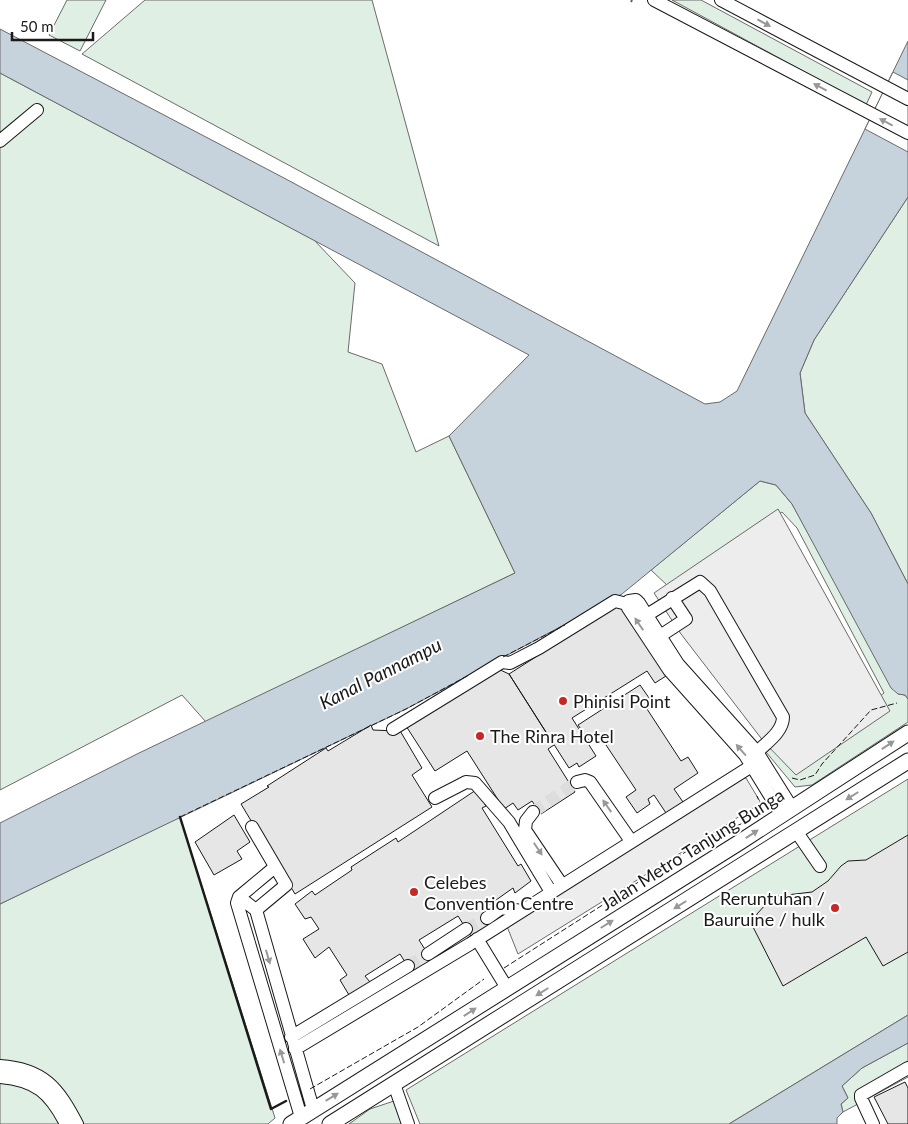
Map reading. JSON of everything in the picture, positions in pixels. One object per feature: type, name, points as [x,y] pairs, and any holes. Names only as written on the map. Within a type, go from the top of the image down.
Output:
[{"type":"main road","name":"Jalan Metro Tanjung Bunga","points":[[302,1116],[908,733]]},
{"type":"main road","points":[[330,1124],[908,761]]},
{"type":"main road","points":[[504,990],[516,1008]]},
{"type":"street","points":[[654,0],[908,133]]},
{"type":"street","points":[[721,0],[908,99]]},
{"type":"street","points":[[0,141],[37,110]]},
{"type":"street","points":[[293,1043],[473,942],[757,759],[783,723],[784,717],[703,583],[700,582],[672,598],[647,615]]},
{"type":"street","points":[[660,636],[686,619],[672,598]]},
{"type":"street","points":[[627,604],[632,599],[636,600],[696,693]]},
{"type":"street","points":[[393,729],[502,662],[510,663],[539,648],[615,601],[627,604],[669,670],[696,693],[757,759],[787,811]]},
{"type":"street","points":[[578,782],[585,780],[590,782],[631,841]]},
{"type":"street","points":[[436,798],[466,782],[475,783],[508,822],[551,892]]},
{"type":"street","points":[[533,812],[526,821],[525,830],[562,884]]},
{"type":"street","points":[[252,826],[286,884],[256,910]]},
{"type":"street","points":[[796,831],[820,866]]},
{"type":"street","points":[[275,867],[239,897],[237,903],[302,1116]]},
{"type":"street","points":[[239,897],[256,910],[293,1043],[302,1116]]},
{"type":"street","points":[[487,918],[501,908],[522,911]]},
{"type":"street","points":[[428,954],[466,929]]},
{"type":"street","points":[[473,942],[504,990]]},
{"type":"street","points":[[293,1043],[408,966]]},
{"type":"street","points":[[0,1066],[25,1071],[63,1096],[77,1124]]},
{"type":"street","points":[[873,1124],[861,1098],[862,1095],[908,1068]]},
{"type":"street","points":[[0,1077],[38,1081],[55,1102],[66,1124]]},
{"type":"street","points":[[394,1084],[408,1124]]},
{"type":"green space","points":[[67,0],[106,0],[80,51],[49,35]]},
{"type":"green space","points":[[145,0],[372,0],[439,246],[82,54]]},
{"type":"green space","points":[[672,0],[701,0],[872,92],[866,105]]},
{"type":"green space","points":[[0,73],[314,240],[355,283],[348,352],[382,364],[416,452],[449,436],[515,573],[206,722],[182,695],[0,790]]},
{"type":"green space","points":[[908,197],[908,584],[871,513],[805,413],[800,373],[814,340]]},
{"type":"green space","points":[[760,481],[776,485],[792,504],[898,694],[905,695],[908,699],[908,722],[812,785],[795,787],[766,752],[773,747],[870,704],[884,693],[797,528],[782,512],[669,587],[651,570]]},
{"type":"green space","points":[[908,779],[908,1015],[729,1124],[420,1124],[406,1090]]},
{"type":"green space","points":[[180,817],[275,1118],[268,1124],[0,1124],[0,904]]},
{"type":"green space","points":[[908,1043],[908,1077],[843,1112],[841,1104],[848,1098],[842,1086],[862,1068]]},
{"type":"green space","points":[[394,1101],[402,1124],[349,1124],[370,1109]]},
{"type":"shaded area","points":[[778,509],[890,711],[796,775],[764,742],[681,634],[654,593]]},
{"type":"shaded area","points":[[746,778],[761,803],[518,954],[506,924],[738,779]]},
{"type":"water","name":"Kanal Pannampu","points":[[0,29],[284,178],[705,404],[720,402],[737,391],[908,41],[908,197],[814,340],[800,373],[805,413],[871,513],[908,584],[908,699],[905,695],[898,694],[891,688],[792,504],[776,485],[760,481],[622,594],[406,709],[0,904],[0,823],[139,753],[515,573],[449,436],[529,355],[0,73]]},
{"type":"water","points":[[908,1015],[908,1043],[862,1068],[842,1086],[848,1098],[841,1104],[843,1112],[837,1118],[837,1124],[729,1124]]},
{"type":"pier","points":[[893,72],[908,80],[908,152],[865,129]]},
{"type":"building","name":"Phinisi Point","points":[[619,604],[666,676],[655,683],[647,671],[572,718],[596,756],[579,767],[577,763],[569,768],[509,674]]},
{"type":"building","name":"The Rinra Hotel","points":[[496,668],[509,674],[554,745],[548,749],[575,792],[541,814],[532,801],[518,810],[513,803],[504,809],[467,751],[435,771],[406,726]]},
{"type":"building","points":[[640,685],[654,705],[647,709],[681,761],[688,757],[698,773],[674,789],[683,802],[666,813],[654,795],[648,799],[650,804],[637,813],[626,797],[636,790],[600,736],[590,742],[578,725]]},
{"type":"building","points":[[371,725],[373,730],[396,731],[399,729],[422,768],[412,775],[432,807],[295,894],[241,804],[326,748],[328,751]]},
{"type":"building","name":"Celebes Convention Centre","points":[[476,790],[486,806],[482,808],[518,866],[521,864],[531,881],[515,893],[513,888],[482,910],[491,925],[472,938],[458,916],[419,940],[433,962],[413,975],[400,954],[365,976],[370,982],[349,995],[340,980],[347,975],[329,947],[315,958],[303,939],[319,929],[311,917],[305,919],[295,904],[312,891],[315,895],[352,870],[351,867],[396,838],[398,842]]},
{"type":"building","points":[[234,815],[250,842],[237,851],[242,859],[214,875],[195,842]]},
{"type":"building","name":"Reruntuhan / Bauruine / hulk","points":[[908,835],[908,952],[883,966],[866,937],[783,986],[752,925],[757,914],[767,903],[778,896],[812,892],[828,881],[848,861],[866,860]]},
{"type":"building","points":[[905,1082],[908,1088],[908,1124],[888,1124],[874,1097]]},
{"type":"tunnel","points":[[533,812],[577,782]]},
{"type":"tunnel","points":[[466,929],[487,918]]},
{"type":"tunnel","points":[[408,966],[428,954]]},
{"type":"fence","points":[[503,657],[565,625]]},
{"type":"fence","points":[[180,817],[406,709],[469,675]]},
{"type":"fence","points":[[792,778],[800,780],[815,775],[822,764],[871,710],[897,703]]},
{"type":"fence","points":[[504,968],[698,844],[758,816],[762,808],[757,796]]},
{"type":"fence","points":[[310,1089],[418,1027],[484,979]]},
{"type":"wall","points":[[180,817],[271,1109],[286,1101]]},
{"type":"place","name":"Phinisi Point","points":[[563,701]]},
{"type":"place","name":"The Rinra Hotel","points":[[480,736]]},
{"type":"place","name":"Celebes Convention Centre","points":[[414,892]]},
{"type":"place","name":"Reruntuhan / Bauruine / hulk","points":[[835,908]]}]
